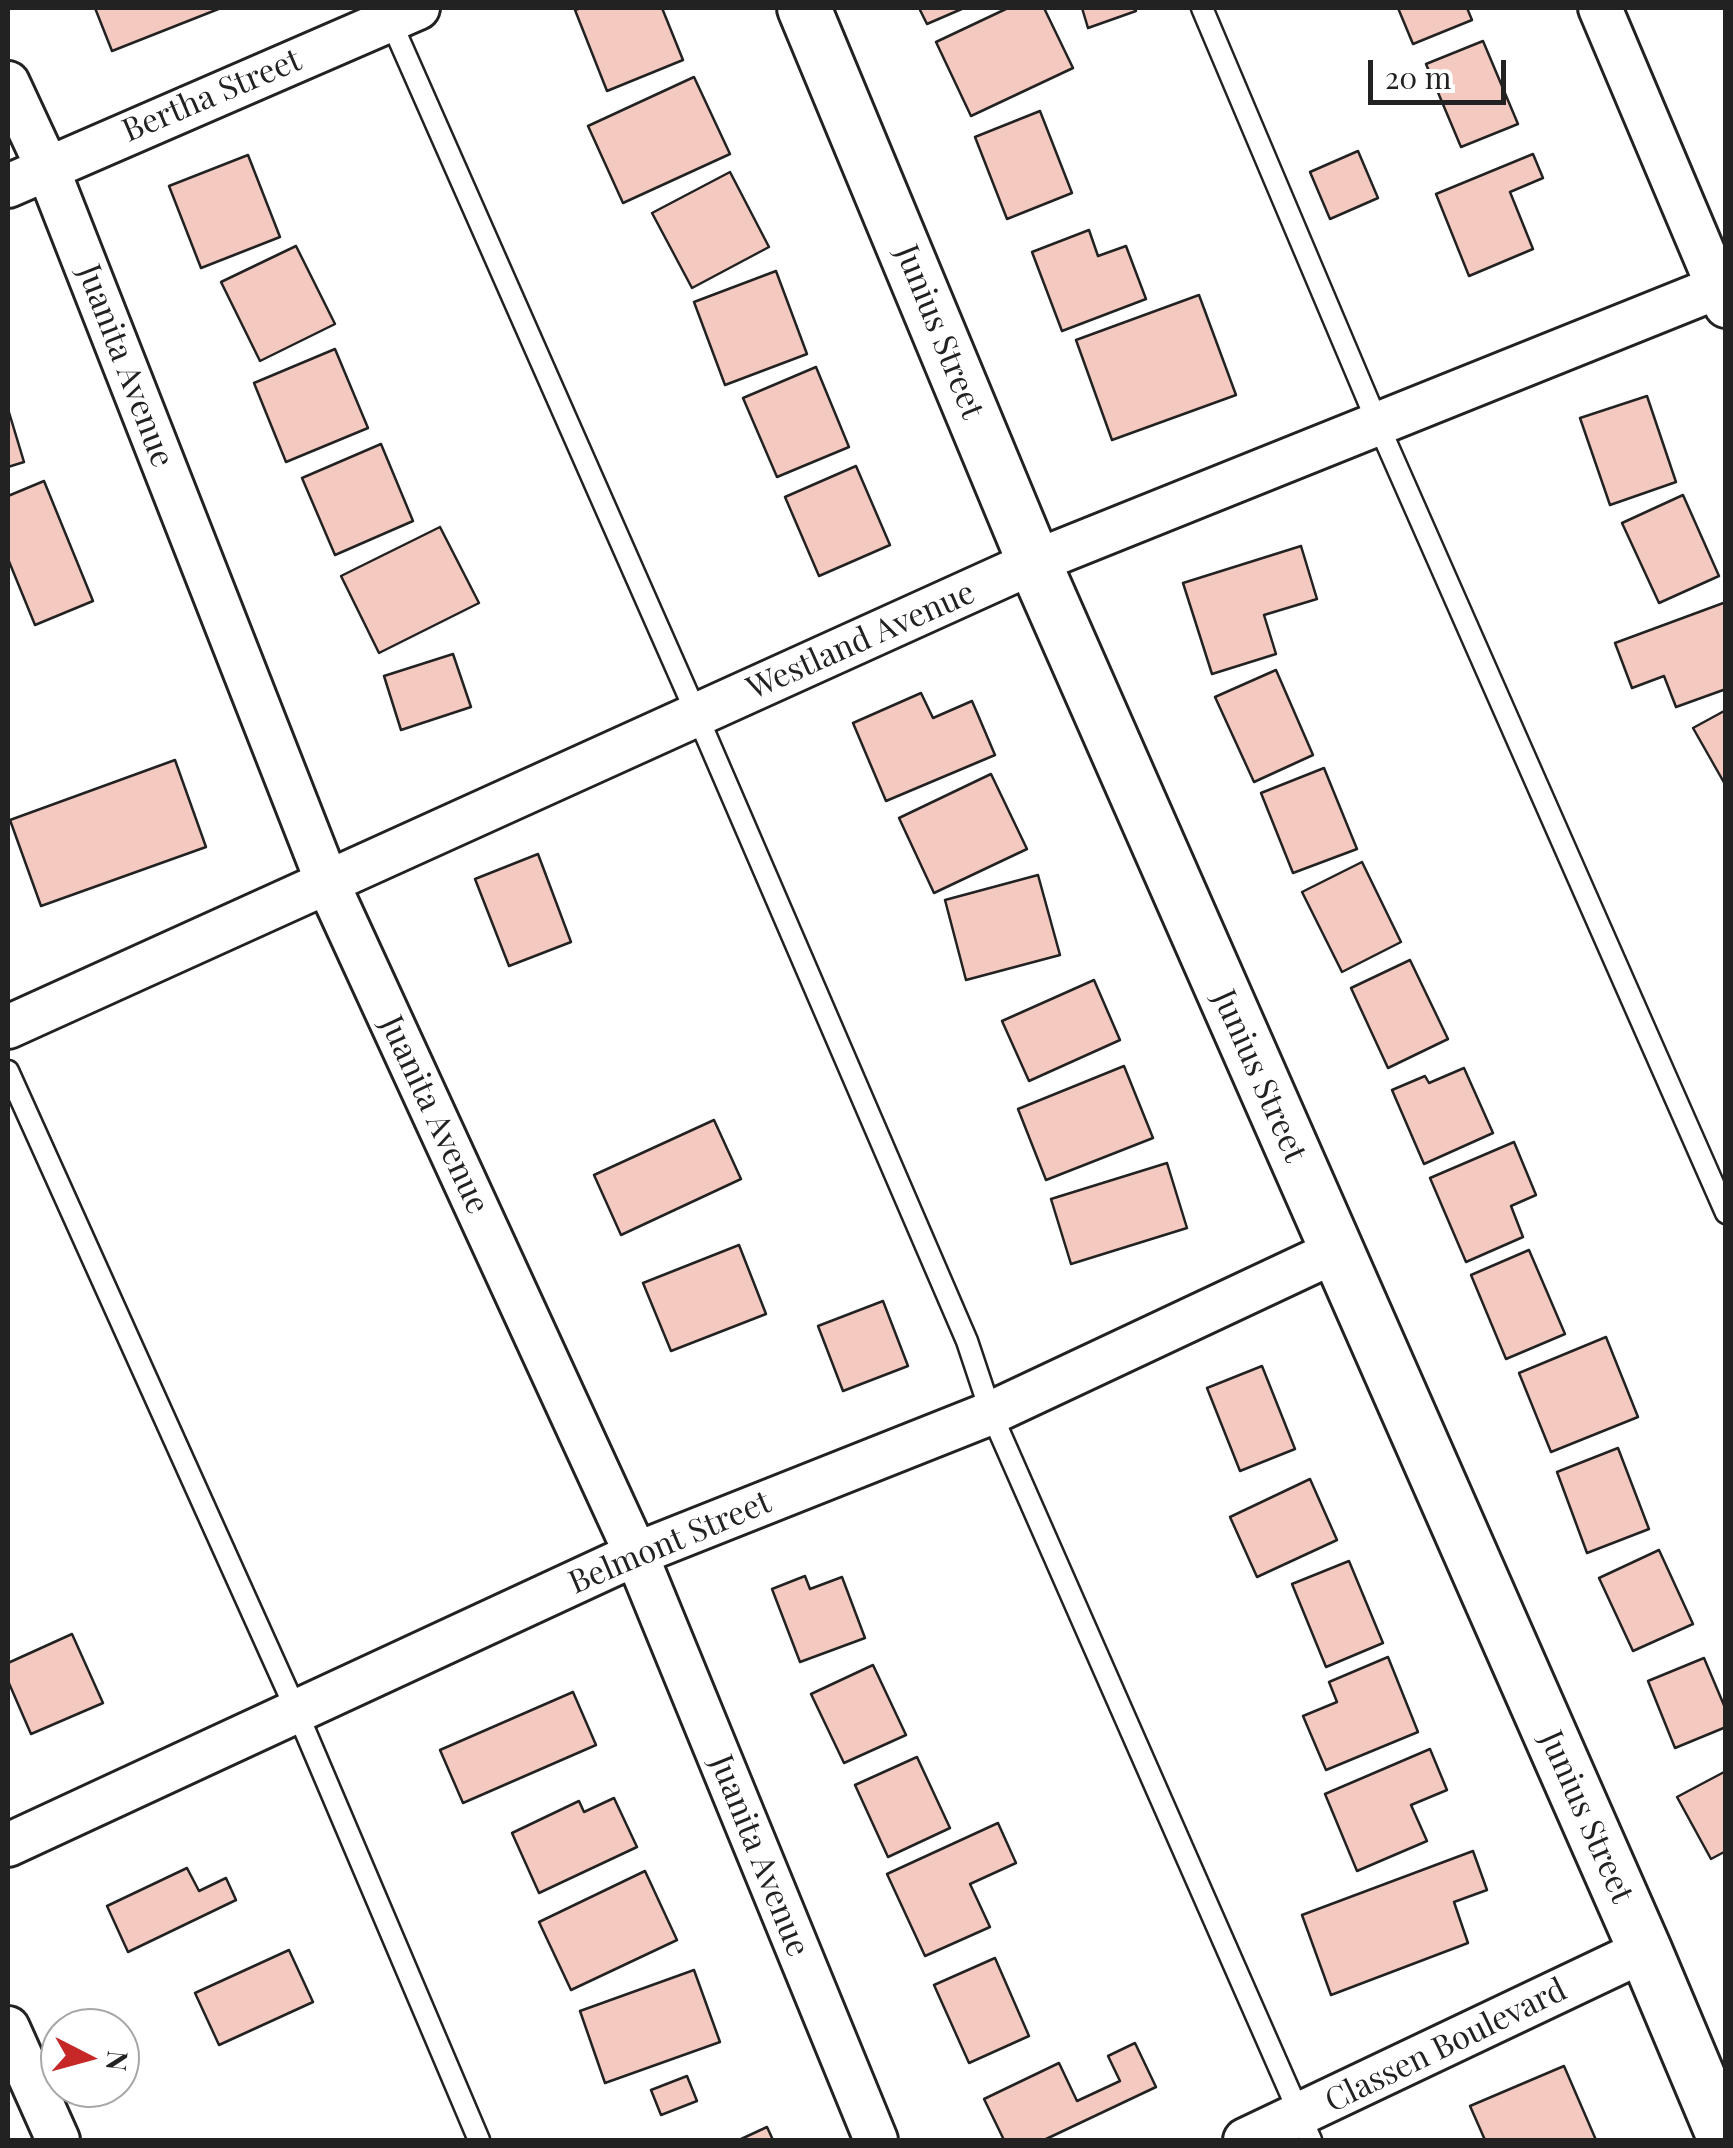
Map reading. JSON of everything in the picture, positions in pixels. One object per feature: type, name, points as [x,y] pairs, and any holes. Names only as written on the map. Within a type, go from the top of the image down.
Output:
[{"type":"street","name":"Junius Street","points":[[804,8],[1034,562],[1725,2140]]},
{"type":"street","points":[[1600,8],[1723,292]]},
{"type":"street","name":"Bertha Street","points":[[8,186],[397,12]]},
{"type":"street","name":"Juanita Avenue","points":[[8,83],[47,167],[328,884],[636,1554],[876,2140]]},
{"type":"street","name":"Westland Avenue","points":[[8,1026],[1034,562],[1723,292]]},
{"type":"street","name":"Belmont Street","points":[[8,1846],[636,1554],[992,1413],[1336,1251]]},
{"type":"street","name":"Classen Boulevard","points":[[1245,2140],[1306,2128],[1645,1950]]},
{"type":"street","points":[[8,2028],[58,2140]]},
{"type":"lane","points":[[1202,8],[1378,424],[1726,1212]]},
{"type":"lane","points":[[397,12],[967,1342],[992,1413],[1306,2128]]},
{"type":"lane","points":[[8,1071],[297,1712],[479,2140]]},
{"type":"building","points":[[95,8],[221,8],[112,51]]},
{"type":"building","points":[[662,8],[683,60],[607,91],[575,10]]},
{"type":"building","points":[[919,8],[964,8],[927,24]]},
{"type":"building","points":[[1008,8],[1044,8],[1073,68],[971,116],[936,42]]},
{"type":"building","points":[[1082,8],[1134,8],[1136,11],[1088,28]]},
{"type":"building","points":[[1398,8],[1467,8],[1472,20],[1413,44]]},
{"type":"building","points":[[1483,41],[1518,124],[1461,147],[1426,64]]},
{"type":"building","points":[[694,77],[730,154],[623,203],[588,126]]},
{"type":"building","points":[[1040,111],[1072,193],[1007,219],[975,137]]},
{"type":"building","points":[[1358,151],[1378,198],[1330,219],[1310,172]]},
{"type":"building","points":[[1533,154],[1543,178],[1510,192],[1533,249],[1469,276],[1436,194]]},
{"type":"building","points":[[248,155],[280,237],[201,268],[169,186]]},
{"type":"building","points":[[730,172],[769,247],[692,288],[652,213]]},
{"type":"building","points":[[1089,230],[1098,256],[1126,246],[1146,299],[1062,331],[1032,252]]},
{"type":"building","points":[[296,246],[335,324],[260,361],[221,282]]},
{"type":"building","points":[[776,271],[807,354],[725,385],[694,302]]},
{"type":"building","points":[[1199,295],[1236,395],[1112,440],[1076,340]]},
{"type":"building","points":[[335,349],[368,428],[286,462],[254,383]]},
{"type":"building","points":[[816,367],[849,447],[777,477],[743,398]]},
{"type":"building","points":[[1647,396],[1676,482],[1610,505],[1580,418]]},
{"type":"building","points":[[8,409],[24,462],[8,467]]},
{"type":"building","points":[[381,444],[413,521],[335,555],[302,478]]},
{"type":"building","points":[[856,466],[890,545],[819,576],[785,497]]},
{"type":"building","points":[[44,481],[93,601],[35,625],[8,559],[8,496]]},
{"type":"building","points":[[1683,495],[1719,576],[1659,603],[1622,523]]},
{"type":"building","points":[[440,527],[479,603],[379,653],[341,576]]},
{"type":"building","points":[[1301,546],[1317,599],[1264,615],[1276,654],[1212,674],[1183,583]]},
{"type":"building","points":[[1726,602],[1726,689],[1676,707],[1664,676],[1632,688],[1615,643]]},
{"type":"building","points":[[453,654],[471,707],[401,730],[384,676]]},
{"type":"building","points":[[1276,670],[1313,755],[1254,782],[1215,697]]},
{"type":"building","points":[[921,693],[933,718],[972,701],[995,755],[886,801],[853,723]]},
{"type":"building","points":[[1726,710],[1726,786],[1693,728]]},
{"type":"building","points":[[175,760],[206,847],[41,906],[10,820]]},
{"type":"building","points":[[1324,768],[1357,849],[1293,873],[1261,793]]},
{"type":"building","points":[[991,774],[1027,849],[934,893],[899,818]]},
{"type":"building","points":[[538,854],[571,942],[509,966],[475,879]]},
{"type":"building","points":[[1362,862],[1401,942],[1342,972],[1302,892]]},
{"type":"building","points":[[1038,875],[1060,955],[966,980],[945,900]]},
{"type":"building","points":[[1410,960],[1448,1039],[1388,1068],[1351,988]]},
{"type":"building","points":[[1094,980],[1120,1040],[1029,1081],[1002,1021]]},
{"type":"building","points":[[1124,1066],[1153,1138],[1046,1180],[1018,1109]]},
{"type":"building","points":[[1464,1068],[1493,1133],[1424,1164],[1392,1090],[1425,1076],[1429,1083]]},
{"type":"building","points":[[714,1120],[741,1179],[621,1235],[594,1175]]},
{"type":"building","points":[[1514,1142],[1536,1195],[1511,1206],[1523,1237],[1466,1262],[1430,1178]]},
{"type":"building","points":[[1167,1163],[1187,1228],[1071,1264],[1051,1199]]},
{"type":"building","points":[[739,1245],[766,1314],[671,1351],[643,1283]]},
{"type":"building","points":[[1529,1250],[1565,1334],[1506,1359],[1471,1275]]},
{"type":"building","points":[[883,1301],[908,1366],[843,1391],[818,1326]]},
{"type":"building","points":[[1606,1337],[1638,1417],[1551,1452],[1519,1373]]},
{"type":"building","points":[[1262,1366],[1295,1449],[1240,1471],[1207,1388]]},
{"type":"building","points":[[1618,1448],[1649,1529],[1587,1553],[1557,1472]]},
{"type":"building","points":[[1310,1479],[1337,1540],[1257,1577],[1230,1517]]},
{"type":"building","points":[[1659,1550],[1693,1624],[1633,1651],[1599,1578]]},
{"type":"building","points":[[1349,1561],[1383,1643],[1326,1667],[1292,1584]]},
{"type":"building","points":[[805,1576],[810,1589],[842,1577],[865,1638],[800,1662],[772,1589]]},
{"type":"building","points":[[72,1634],[103,1703],[31,1734],[8,1681],[8,1663]]},
{"type":"building","points":[[1388,1657],[1418,1732],[1326,1770],[1303,1716],[1337,1702],[1329,1682]]},
{"type":"building","points":[[1704,1658],[1726,1710],[1726,1727],[1675,1748],[1648,1681]]},
{"type":"building","points":[[873,1665],[906,1735],[844,1763],[811,1694]]},
{"type":"building","points":[[573,1692],[596,1745],[463,1803],[440,1750]]},
{"type":"building","points":[[1430,1749],[1447,1790],[1411,1805],[1427,1841],[1357,1871],[1325,1794]]},
{"type":"building","points":[[917,1757],[950,1828],[888,1857],[855,1785]]},
{"type":"building","points":[[1726,1771],[1726,1851],[1711,1859],[1677,1797]]},
{"type":"building","points":[[614,1798],[637,1847],[539,1893],[512,1833],[579,1801],[584,1812]]},
{"type":"building","points":[[998,1823],[1016,1863],[970,1884],[990,1927],[925,1956],[887,1874]]},
{"type":"building","points":[[1473,1851],[1487,1890],[1454,1902],[1468,1943],[1331,1995],[1302,1915]]},
{"type":"building","points":[[187,1868],[199,1891],[226,1878],[236,1900],[128,1952],[107,1906]]},
{"type":"building","points":[[645,1871],[677,1940],[571,1990],[539,1922]]},
{"type":"building","points":[[289,1950],[313,2002],[219,2045],[195,1993]]},
{"type":"building","points":[[995,1958],[1029,2036],[969,2063],[934,1985]]},
{"type":"building","points":[[694,1970],[720,2042],[605,2083],[580,2011]]},
{"type":"building","points":[[1135,2043],[1156,2087],[1044,2140],[1004,2140],[984,2099],[1059,2063],[1077,2101],[1120,2081],[1108,2056]]},
{"type":"building","points":[[1564,2066],[1596,2140],[1485,2140],[1470,2106]]},
{"type":"building","points":[[687,2076],[697,2101],[661,2115],[651,2090]]},
{"type":"building","points":[[767,2127],[773,2140],[739,2140]]}]
